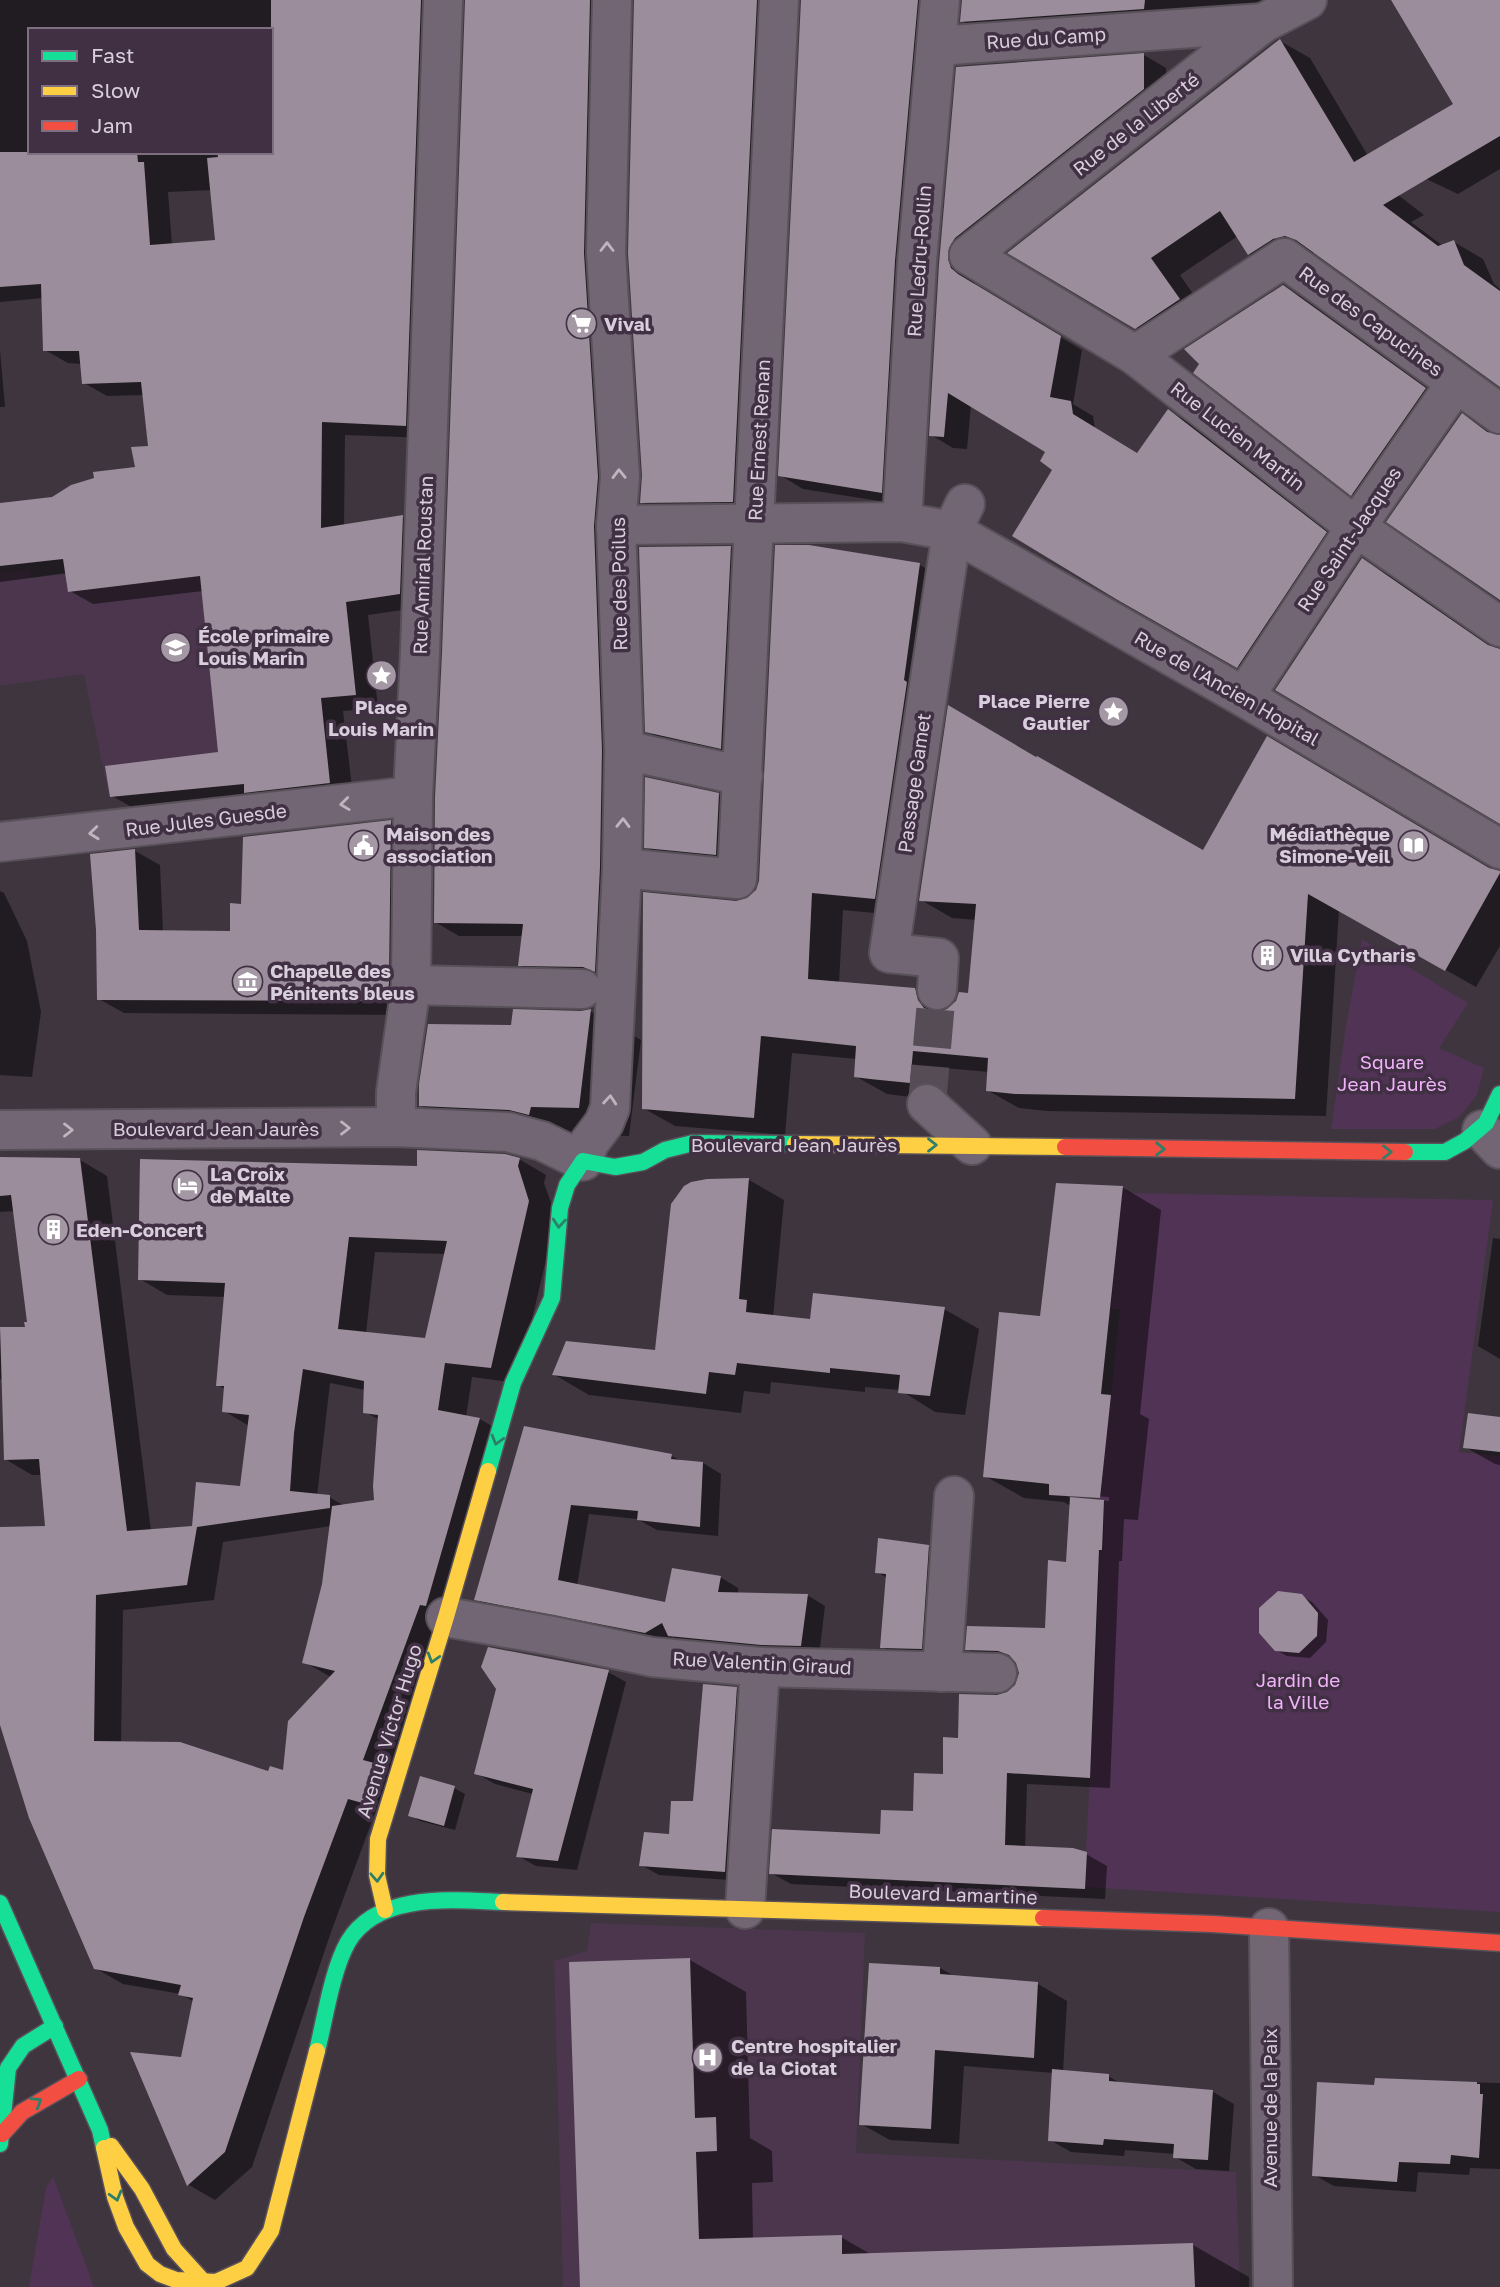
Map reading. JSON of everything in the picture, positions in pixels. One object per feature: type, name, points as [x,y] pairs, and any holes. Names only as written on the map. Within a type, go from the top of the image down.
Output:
[{"type":"street","name":"Rue des Poilus","points":[[583,1161],[589,1143],[604,1123],[610,1108],[622,867],[624,750],[616,525],[620,477],[606,253],[612,0]]},
{"type":"street","name":"Rue Ernest Renan","points":[[622,867],[737,879],[779,0]]},
{"type":"street","name":"Rue Ledru-Rollin","points":[[902,522],[917,262],[940,0]]},
{"type":"street","name":"Rue de la Liberté","points":[[969,255],[1263,23],[1307,0]]},
{"type":"street","name":"Rue Amiral Roustan","points":[[396,1127],[396,1092],[411,985],[413,796],[443,1]]},
{"type":"street","name":"Rue du Camp","points":[[937,46],[1263,23]]},
{"type":"street","points":[[917,262],[969,255]]},
{"type":"street","name":"Rue Lucien Martin","points":[[969,255],[1135,355],[1356,527],[1500,627]]},
{"type":"street","name":"Rue des Capucines","points":[[1135,355],[1284,258],[1500,414]]},
{"type":"street","name":"Rue Saint-Jacques","points":[[1244,697],[1356,527],[1456,383]]},
{"type":"street","name":"Rue de l'Ancien Hopital","points":[[616,525],[902,522],[958,517],[1244,697],[1500,849]]},
{"type":"street","name":"Passage Gamet","points":[[937,990],[939,958],[888,953],[958,517]]},
{"type":"street","points":[[624,750],[743,776]]},
{"type":"street","name":"Rue Jules Guesde","points":[[0,842],[413,796]]},
{"type":"street","points":[[411,985],[582,989]]},
{"type":"street","points":[[928,1104],[972,1145]]},
{"type":"street","name":"Boulevard Jean Jaurès","points":[[0,1130],[396,1127],[508,1132],[542,1141],[583,1161],[615,1167],[643,1162],[665,1150],[693,1143],[1445,1152],[1462,1144],[1494,1120]]},
{"type":"street","name":"Avenue Victor Hugo","points":[[385,1910],[376,1877],[378,1839],[446,1617],[513,1383],[552,1298],[560,1208],[568,1185],[583,1161]]},
{"type":"street","points":[[942,1672],[954,1496]]},
{"type":"street","name":"Rue Valentin Giraud","points":[[446,1617],[652,1657],[760,1667],[997,1672]]},
{"type":"street","points":[[745,1909],[760,1667]]},
{"type":"street","name":"Boulevard Lamartine","points":[[385,1910],[412,1904],[457,1900],[1100,1920],[1500,1943]]},
{"type":"street","points":[[0,1903],[100,2130],[115,2197],[126,2227],[147,2264],[160,2274],[176,2280],[212,2283],[247,2269],[271,2231],[340,1961],[349,1941],[363,1924],[385,1910]]},
{"type":"street","name":"Avenue de la Paix","points":[[1269,1928],[1273,2287]]},
{"type":"street","points":[[1,2139],[2,2107],[8,2068],[23,2046],[55,2026]]},
{"type":"street","points":[[1,2139],[22,2112],[79,2079]]},
{"type":"street","points":[[100,2130],[142,2189],[174,2249],[212,2283]]},
{"type":"shaded area","name":"École primaire Louis Marin","points":[[342,540],[343,601],[356,695],[321,699],[329,775],[109,797],[84,674],[0,686],[0,573],[29,569],[31,578]]},
{"type":"shaded area","name":"Centre hospitalier de la Ciotat","points":[[591,1923],[865,1933],[856,2153],[1236,2172],[1240,2287],[563,2287],[554,1961],[587,1951]]},
{"type":"green space","name":"Square Jean Jaurès","points":[[1362,939],[1468,1003],[1439,1048],[1484,1068],[1477,1095],[1459,1117],[1435,1129],[1331,1129]]},
{"type":"green space","name":"Jardin de la Ville","points":[[1123,1186],[1128,1193],[1493,1200],[1459,1452],[1500,1456],[1500,1912],[1084,1887],[1100,1551],[1104,1549],[1104,1500],[1100,1500],[1120,1309],[1111,1309]]},
{"type":"green space","points":[[53,2177],[94,2287],[29,2287],[46,2188]]},
{"type":"building","points":[[271,0],[421,0],[406,426],[322,422],[321,528],[403,515],[400,594],[346,602],[356,695],[321,698],[330,783],[244,793],[244,784],[110,797],[105,766],[218,752],[200,576],[68,592],[63,559],[0,566],[0,503],[52,497],[71,485],[94,478],[93,472],[135,467],[131,447],[148,446],[141,382],[82,384],[79,351],[43,351],[41,284],[0,287],[0,152],[137,154],[138,162],[144,162],[150,245],[215,240],[207,158],[218,157],[217,154],[273,154]]},
{"type":"building","points":[[465,0],[590,0],[584,253],[598,477],[594,526],[602,750],[595,972],[583,967],[518,966],[523,924],[434,923],[435,797]]},
{"type":"building","points":[[634,0],[757,0],[733,502],[640,503],[642,476],[628,253]]},
{"type":"building","points":[[801,0],[918,0],[895,261],[882,493],[778,476]]},
{"type":"building","points":[[962,0],[1145,0],[1144,9],[960,22]]},
{"type":"building","points":[[1391,0],[1500,0],[1500,136],[1383,205],[1438,246],[1454,240],[1464,265],[1500,291],[1500,387],[1296,240],[1285,236],[1273,239],[1248,255],[1220,211],[1151,258],[1180,299],[1135,329],[1007,253],[1280,39],[1354,162],[1453,104]]},
{"type":"building","points":[[1144,53],[1144,89],[955,238],[949,248],[948,259],[951,268],[958,274],[1061,336],[1050,397],[1071,401],[1073,414],[1137,453],[1168,409],[1327,532],[1237,668],[1012,536],[1052,470],[1040,461],[1045,452],[948,393],[944,437],[929,436],[939,264],[956,67]]},
{"type":"building","points":[[1283,285],[1426,388],[1351,496],[1193,373],[1199,364],[1184,349]]},
{"type":"building","points":[[1462,413],[1487,432],[1500,435],[1500,600],[1386,522]]},
{"type":"building","points":[[775,545],[809,545],[920,563],[904,680],[907,682],[875,899],[812,893],[808,979],[915,988],[918,1000],[924,1008],[935,1012],[947,1009],[956,1001],[959,992],[968,993],[976,904],[919,901],[948,705],[1203,850],[1267,736],[1500,873],[1445,971],[1308,894],[1295,1099],[1015,1094],[986,1091],[988,1058],[913,1051],[910,1083],[870,1079],[854,1077],[856,1046],[761,1036],[754,1118],[642,1109],[643,892],[736,901],[747,898],[756,890],[759,881]]},
{"type":"building","points":[[731,546],[721,749],[645,732],[639,547]]},
{"type":"building","points":[[1362,558],[1488,645],[1500,649],[1500,824],[1275,690]]},
{"type":"building","points":[[645,777],[719,793],[716,855],[644,848]]},
{"type":"building","points":[[391,820],[387,1001],[97,1000],[96,930],[90,854],[135,849],[139,930],[230,931],[230,903],[241,904],[243,837]]},
{"type":"building","points":[[513,1009],[591,1009],[579,1108],[531,1107],[529,1115],[509,1110],[419,1106],[419,1084],[428,1024],[511,1025]]},
{"type":"building","points":[[417,1150],[505,1154],[520,1158],[518,1166],[529,1201],[491,1368],[445,1363],[438,1410],[480,1418],[426,1606],[420,1605],[363,1760],[378,1764],[366,1804],[348,1799],[304,1917],[225,2152],[187,2186],[130,2052],[181,2057],[193,1998],[178,1995],[181,1985],[94,1969],[29,1818],[0,1725],[0,1527],[45,1526],[39,1459],[4,1460],[0,1327],[25,1327],[24,1322],[27,1322],[11,1195],[0,1196],[0,1157],[80,1158],[127,1531],[192,1526],[196,1482],[240,1486],[249,1415],[222,1412],[224,1386],[216,1386],[225,1283],[138,1280],[140,1159],[417,1166]],"holes":[[[349,1237],[447,1241],[425,1338],[338,1329]],[[303,1369],[364,1381],[363,1413],[378,1415],[374,1500],[332,1506],[322,1584],[302,1663],[335,1671],[288,1721],[283,1770],[270,1766],[268,1771],[180,1742],[94,1741],[96,1595],[187,1585],[197,1527],[330,1508],[330,1495],[290,1491],[294,1433]]]},
{"type":"building","points":[[749,1178],[739,1299],[747,1300],[746,1312],[810,1319],[813,1293],[945,1307],[930,1396],[898,1393],[900,1375],[830,1368],[830,1373],[737,1363],[735,1375],[709,1372],[706,1394],[552,1375],[566,1341],[655,1350],[671,1204],[684,1186],[691,1182]]},
{"type":"building","points":[[1056,1183],[1123,1186],[1101,1394],[1111,1395],[1100,1498],[1049,1495],[1049,1484],[983,1477],[999,1312],[1040,1316]]},
{"type":"building","points":[[1468,1413],[1500,1417],[1500,1452],[1463,1448]]},
{"type":"building","points":[[524,1426],[672,1454],[671,1459],[703,1462],[700,1527],[637,1520],[638,1511],[571,1505],[558,1580],[665,1602],[672,1568],[721,1576],[718,1592],[808,1594],[801,1646],[668,1636],[662,1623],[645,1633],[474,1600]]},
{"type":"building","points":[[1070,1497],[1104,1500],[1102,1550],[1099,1550],[1090,1778],[1007,1773],[1005,1845],[1073,1848],[1087,1852],[1085,1889],[769,1874],[772,1829],[880,1834],[881,1810],[913,1811],[914,1773],[943,1774],[943,1737],[958,1738],[959,1694],[997,1695],[1007,1692],[1015,1685],[1019,1673],[1016,1663],[1009,1655],[998,1651],[965,1650],[967,1626],[1045,1628],[1048,1560],[1066,1562]]},
{"type":"building","points":[[878,1538],[929,1545],[922,1649],[880,1648],[886,1574],[875,1573]]},
{"type":"building","points":[[1278,1591],[1302,1594],[1318,1613],[1317,1636],[1299,1653],[1275,1651],[1259,1633],[1259,1608]]},
{"type":"building","points":[[488,1647],[609,1670],[558,1861],[516,1857],[533,1789],[474,1774],[496,1689],[481,1667]]},
{"type":"building","points":[[703,1684],[737,1687],[725,1872],[639,1866],[644,1832],[669,1834],[671,1801],[693,1801]]},
{"type":"building","points":[[420,1776],[455,1786],[444,1826],[408,1816]]},
{"type":"building","points":[[690,1958],[695,2118],[716,2117],[717,2151],[696,2152],[699,2239],[842,2235],[842,2254],[1193,2243],[1195,2287],[580,2287],[569,1962]]},
{"type":"building","points":[[869,1963],[940,1967],[940,1974],[1038,1982],[1034,2058],[935,2050],[931,2129],[859,2125]]},
{"type":"building","points":[[1052,2069],[1109,2074],[1109,2081],[1213,2090],[1208,2160],[1173,2158],[1174,2144],[1104,2139],[1103,2145],[1048,2141]]},
{"type":"building","points":[[1375,2078],[1480,2084],[1480,2094],[1483,2094],[1479,2158],[1451,2155],[1450,2164],[1399,2162],[1397,2182],[1312,2176],[1317,2082],[1374,2085]]},
{"type":"tunnel","points":[[927,1104],[937,990]]},
{"type":"traffic: fast","points":[[1405,1152],[1445,1152],[1465,1141],[1486,1123],[1500,1094]]},
{"type":"traffic: fast","points":[[488,1471],[513,1383],[552,1298],[560,1208],[567,1185],[583,1161],[615,1167],[643,1162],[665,1150],[693,1143],[795,1144]]},
{"type":"traffic: fast","points":[[317,2051],[342,1953],[361,1926],[377,1914],[418,1902],[503,1902]]},
{"type":"traffic: fast","points":[[0,1903],[100,2130],[104,2148]]},
{"type":"traffic: fast","points":[[0,2144],[8,2068],[23,2046],[55,2026]]},
{"type":"traffic: slow","points":[[795,1144],[1065,1147]]},
{"type":"traffic: slow","points":[[385,1910],[377,1875],[378,1839],[488,1471]]},
{"type":"traffic: slow","points":[[503,1902],[1043,1918]]},
{"type":"traffic: slow","points":[[104,2148],[115,2197],[126,2227],[147,2264],[160,2274],[176,2280],[216,2282],[247,2268],[271,2231],[317,2051]]},
{"type":"traffic: slow","points":[[111,2146],[142,2189],[174,2249],[203,2281]]},
{"type":"traffic: jam","points":[[1065,1147],[1405,1152]]},
{"type":"traffic: jam","points":[[1043,1918],[1213,1924],[1500,1943]]},
{"type":"traffic: jam","points":[[2,2134],[22,2112],[79,2079]]},
{"type":"place","name":"Vival","points":[[581,324]]},
{"type":"place","name":"École primaire Louis Marin","points":[[175,647]]},
{"type":"place","name":"Place Louis Marin","points":[[381,676]]},
{"type":"place","name":"Place Pierre Gautier","points":[[1113,712]]},
{"type":"place","name":"Maison des association","points":[[363,845]]},
{"type":"place","name":"Médiathèque Simone-Veil","points":[[1413,845]]},
{"type":"place","name":"Villa Cytharis","points":[[1267,955]]},
{"type":"place","name":"Chapelle des Pénitents bleus","points":[[247,982]]},
{"type":"place","name":"La Croix de Malte","points":[[187,1185]]},
{"type":"place","name":"Eden-Concert","points":[[53,1230]]},
{"type":"place","name":"Centre hospitalier de la Ciotat","points":[[708,2057]]}]
